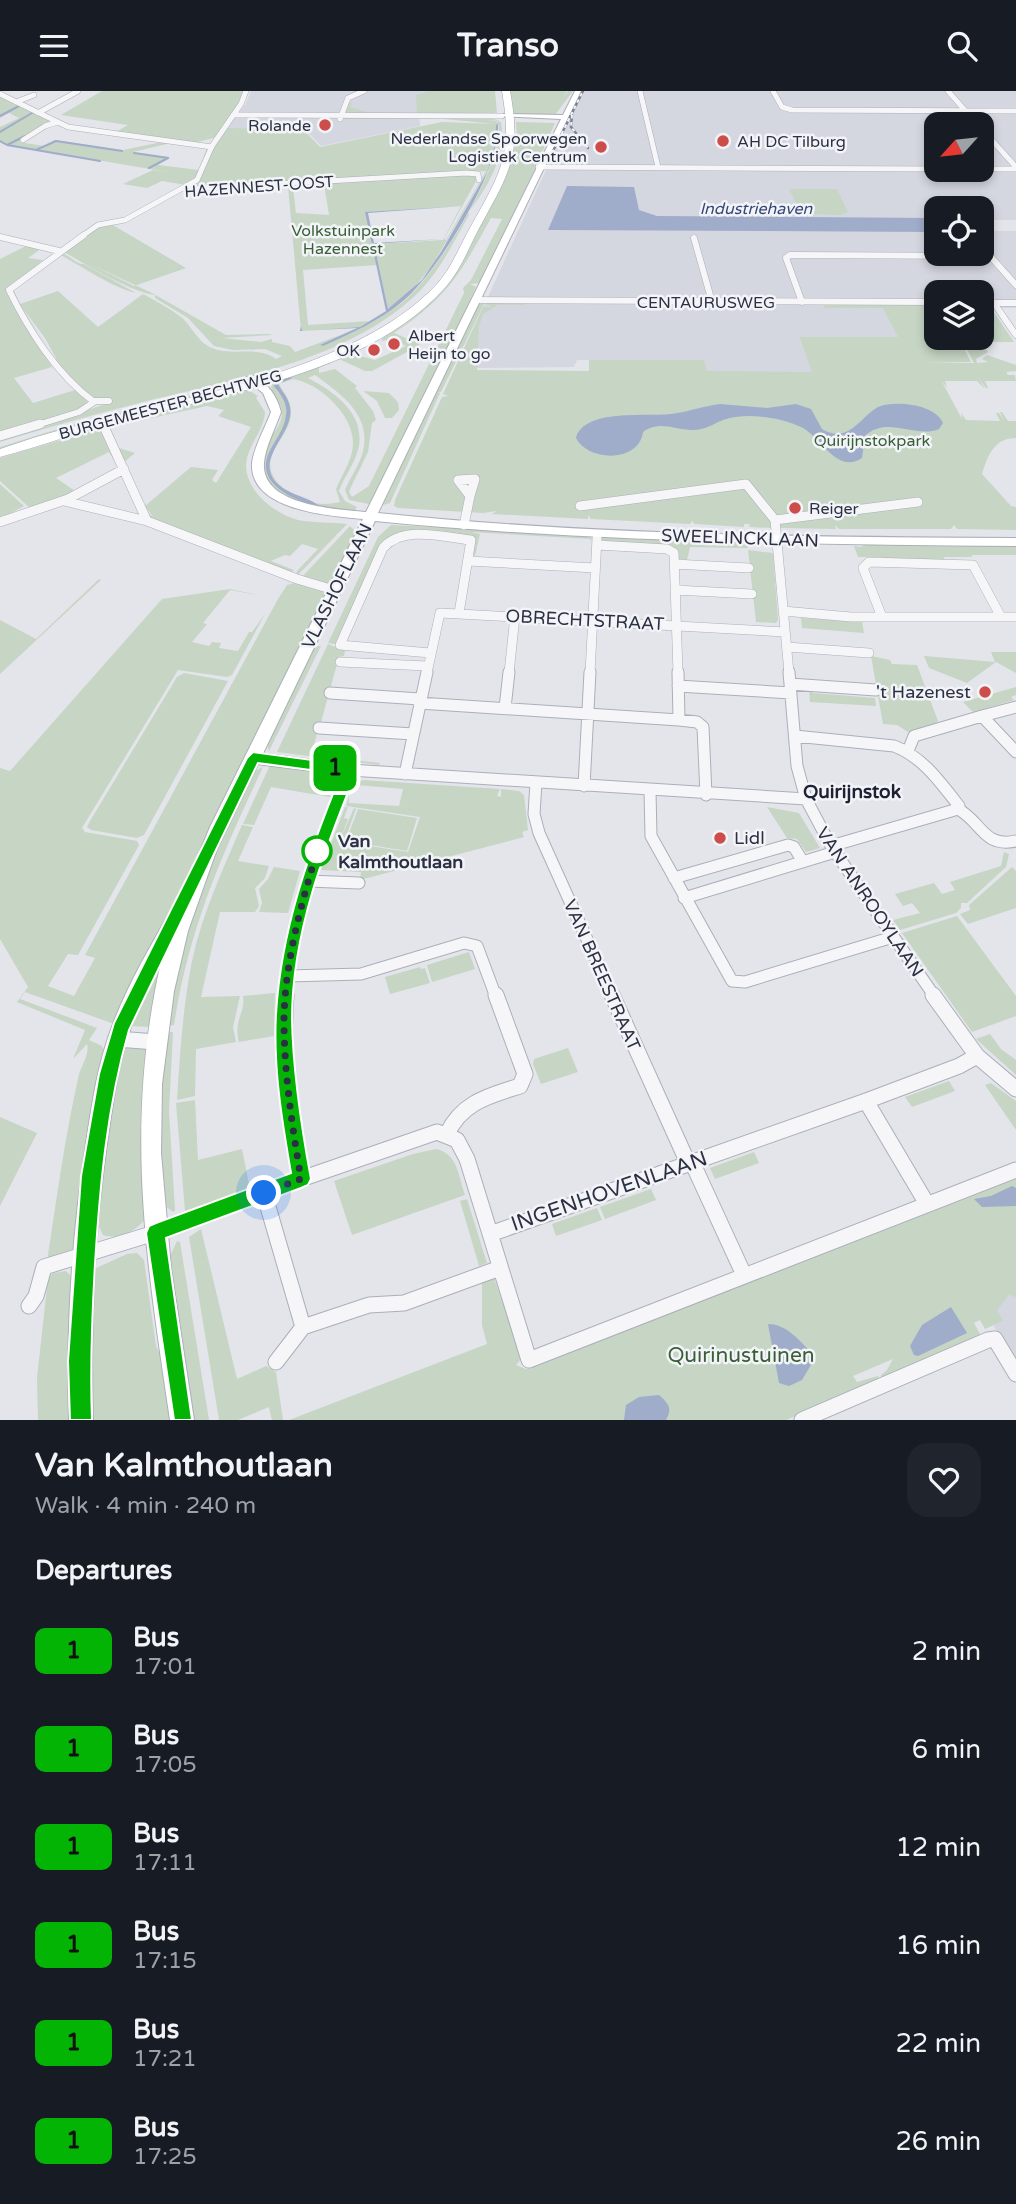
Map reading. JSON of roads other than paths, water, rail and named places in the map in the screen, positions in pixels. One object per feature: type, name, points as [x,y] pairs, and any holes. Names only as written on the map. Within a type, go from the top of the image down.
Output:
[{"type":"main road","name":"BURGEMEESTER BECHTWEG","points":[[498,91],[507,117]]},
{"type":"main road","name":"BURGEMEESTER BECHTWEG","points":[[0,453],[99,422],[253,382],[352,339],[384,322],[423,293],[443,268],[498,169],[505,140],[506,91]]},
{"type":"main road","name":"BURGEMEESTER BECHTWEG","points":[[0,445],[97,415],[253,382]]},
{"type":"street","points":[[38,113],[78,91]]},
{"type":"street","points":[[183,189],[200,178],[212,147],[246,91]]},
{"type":"street","points":[[341,117],[348,98],[364,91]]},
{"type":"street","points":[[640,91],[657,167]]},
{"type":"street","points":[[773,91],[782,107],[792,110],[1016,111]]},
{"type":"street","points":[[946,93],[958,111]]},
{"type":"street","points":[[946,93],[965,111]]},
{"type":"street","points":[[0,94],[68,127],[212,147]]},
{"type":"street","name":"VLASHOFLAAN","points":[[81,1420],[79,1361],[91,1176],[108,1074],[117,1039],[149,967],[199,872],[538,167],[576,94]]},
{"type":"street","points":[[16,102],[34,95]]},
{"type":"street","points":[[951,103],[958,103]]},
{"type":"street","points":[[233,115],[562,118]]},
{"type":"street","points":[[23,140],[45,126],[58,122]]},
{"type":"street","points":[[191,144],[218,138]]},
{"type":"street","points":[[994,142],[1015,166]]},
{"type":"street","points":[[994,152],[1009,169]]},
{"type":"street","points":[[1003,162],[1015,166]]},
{"type":"street","points":[[994,169],[1009,169],[1015,166]]},
{"type":"street","points":[[538,167],[924,169]]},
{"type":"street","name":"HAZENNEST-OOST","points":[[94,402],[60,370],[9,291],[59,251],[98,225],[124,220],[183,189],[466,173],[478,174],[479,180]]},
{"type":"street","points":[[0,237],[59,251]]},
{"type":"street","points":[[694,238],[712,302]]},
{"type":"street","points":[[802,302],[786,258],[790,255],[990,256],[1016,285]]},
{"type":"street","name":"CENTAURUSWEG","points":[[476,300],[924,302]]},
{"type":"street","points":[[994,303],[1016,303]]},
{"type":"street","points":[[994,304],[1016,335]]},
{"type":"street","name":"SWEELINCKLAAN","points":[[253,382],[265,400],[268,414],[248,468],[255,487],[264,497],[308,517],[464,524],[597,539],[777,537],[1016,542]]},
{"type":"street","points":[[0,436],[79,412],[94,402],[109,401]]},
{"type":"street","points":[[106,431],[148,521]]},
{"type":"street","points":[[0,522],[64,501],[124,469]]},
{"type":"street","name":"SWEELINCKLAAN","points":[[580,506],[746,484],[775,520],[918,502]]},
{"type":"street","points":[[464,524],[471,497]]},
{"type":"street","points":[[64,501],[148,521],[290,577],[334,590]]},
{"type":"street","points":[[775,520],[777,537]]},
{"type":"street","points":[[405,774],[440,613],[459,613],[472,543],[468,538],[405,534],[390,540],[383,548],[340,646],[430,653]]},
{"type":"street","name":"VAN ANROOYLAAN","points":[[777,537],[797,766],[806,799],[833,849],[978,1056],[1016,1089]]},
{"type":"street","points":[[584,786],[597,539],[667,549],[674,553],[679,720]]},
{"type":"street","points":[[468,561],[595,568]]},
{"type":"street","points":[[882,617],[863,568],[869,562],[973,565],[1001,617]]},
{"type":"street","points":[[674,563],[749,568]]},
{"type":"street","points":[[675,590],[752,594]]},
{"type":"street","points":[[783,611],[882,617],[1016,617]]},
{"type":"street","name":"OBRECHTSTRAAT","points":[[459,613],[785,632]]},
{"type":"street","points":[[505,708],[515,616]]},
{"type":"street","points":[[787,647],[869,653]]},
{"type":"street","points":[[340,661],[427,666]]},
{"type":"street","points":[[678,686],[876,690]]},
{"type":"street","points":[[330,693],[696,722],[703,727],[706,795]]},
{"type":"street","points":[[908,751],[914,736],[1016,707]]},
{"type":"street","points":[[982,716],[1015,750]]},
{"type":"street","points":[[320,728],[413,734]]},
{"type":"street","points":[[795,736],[894,746],[908,751],[923,763],[959,806],[958,809]]},
{"type":"street","points":[[253,758],[350,770],[706,795],[806,799]]},
{"type":"street","points":[[301,1179],[288,1108],[284,1016],[288,976],[295,931],[308,881],[319,845],[350,770]]},
{"type":"street","name":"VAN BREESTRAAT","points":[[536,783],[534,814],[540,834],[744,1275]]},
{"type":"street","points":[[650,791],[651,836],[728,978],[738,983],[893,937]]},
{"type":"street","points":[[686,902],[833,849],[958,809],[967,813],[990,840],[1001,845],[1016,841]]},
{"type":"street","points":[[674,878],[788,845],[794,847],[803,862]]},
{"type":"street","name":"VLASHOFLAAN","points":[[182,1420],[150,1178],[150,1115],[156,1041],[175,947],[199,872]]},
{"type":"street","points":[[308,881],[359,883]]},
{"type":"street","points":[[29,1306],[36,1296],[44,1267],[156,1233],[437,1132],[447,1134],[458,1111],[470,1103],[520,1086],[524,1081],[525,1074],[477,946],[464,943],[361,974],[288,976]]},
{"type":"street","points":[[117,1039],[156,1041]]},
{"type":"street","name":"INGENHOVENLAAN","points":[[447,1134],[457,1140],[464,1152],[490,1234],[866,1101],[959,1066],[978,1056]]},
{"type":"street","points":[[866,1101],[927,1204]]},
{"type":"street","points":[[490,1234],[529,1360],[1016,1170]]},
{"type":"street","points":[[264,1193],[303,1327]]},
{"type":"street","points":[[276,1362],[303,1327],[369,1305],[404,1303],[500,1268]]},
{"type":"street","points":[[802,1420],[988,1340],[995,1339],[1016,1374]]},
{"type":"water","points":[[498,124],[496,143],[490,166],[479,192],[449,244],[417,287],[384,315],[323,346],[320,345],[357,328],[308,331],[360,327],[386,311],[365,212],[462,206],[368,213],[374,243],[443,239],[374,244],[388,309],[422,280],[487,172]]},
{"type":"water","points":[[567,186],[634,187],[639,210],[657,216],[924,218],[924,232],[548,230]]},
{"type":"water","points":[[292,378],[278,384],[288,401],[290,417],[273,453],[270,471],[279,485],[319,506],[290,496],[273,483],[268,475],[268,455],[283,426],[286,411],[274,383]]},
{"type":"water","points":[[720,404],[767,408],[796,404],[811,409],[822,429],[835,434],[853,428],[878,407],[894,404],[923,408],[939,417],[943,423],[939,429],[930,431],[892,427],[874,430],[865,436],[862,458],[853,462],[844,462],[837,458],[801,427],[762,417],[732,418],[697,430],[649,428],[643,432],[633,449],[613,456],[591,452],[576,438],[581,428],[603,418],[671,414]]},
{"type":"water","points":[[1012,1186],[1016,1188],[1016,1206],[982,1207],[974,1199],[991,1196]]},
{"type":"water","points":[[951,1307],[967,1333],[918,1356],[914,1355],[910,1346],[922,1325]]},
{"type":"water","points":[[768,1324],[788,1331],[815,1358],[802,1380],[789,1386],[779,1383]]},
{"type":"water","points":[[659,1395],[668,1406],[666,1420],[624,1420],[626,1405],[639,1397]]},
{"type":"waterway","points":[[0,116],[19,106]]},
{"type":"waterway","points":[[0,132],[32,113]]},
{"type":"waterway","points":[[7,145],[25,136]]},
{"type":"waterway","points":[[0,141],[7,145]]},
{"type":"waterway","points":[[36,150],[56,141],[122,151]]},
{"type":"waterway","points":[[7,145],[36,150]]},
{"type":"waterway","points":[[36,150],[100,161]]},
{"type":"waterway","points":[[134,153],[168,158],[149,168]]},
{"type":"railway","points":[[549,159],[583,91]]},
{"type":"railway","points":[[572,115],[571,127],[588,148]]},
{"type":"place","name":"Rolande","points":[[325,125]]},
{"type":"place","name":"AH DC Tilburg","points":[[723,141]]},
{"type":"place","name":"Nederlandse Spoorwegen Logistiek Centrum","points":[[601,147]]},
{"type":"place","name":"Albert Heijn to go","points":[[394,344]]},
{"type":"place","name":"OK","points":[[374,350]]},
{"type":"place","name":"Reiger","points":[[795,508]]},
{"type":"place","name":"'t Hazenest","points":[[985,692]]},
{"type":"place","name":"Lidl","points":[[720,838]]},
{"type":"place","name":"Van Kalmthoutlaan","points":[[317,851]]},
{"type":"district","name":"Quirijnstok","points":[[852,791]]},
{"type":"water label","name":"Industriehaven","points":[[756,208]]},
{"type":"park label","name":"Volkstuinpark Hazennest","points":[[343,239]]},
{"type":"park label","name":"Quirijnstokpark","points":[[872,440]]},
{"type":"park label","name":"Quirinustuinen","points":[[741,1355]]}]
